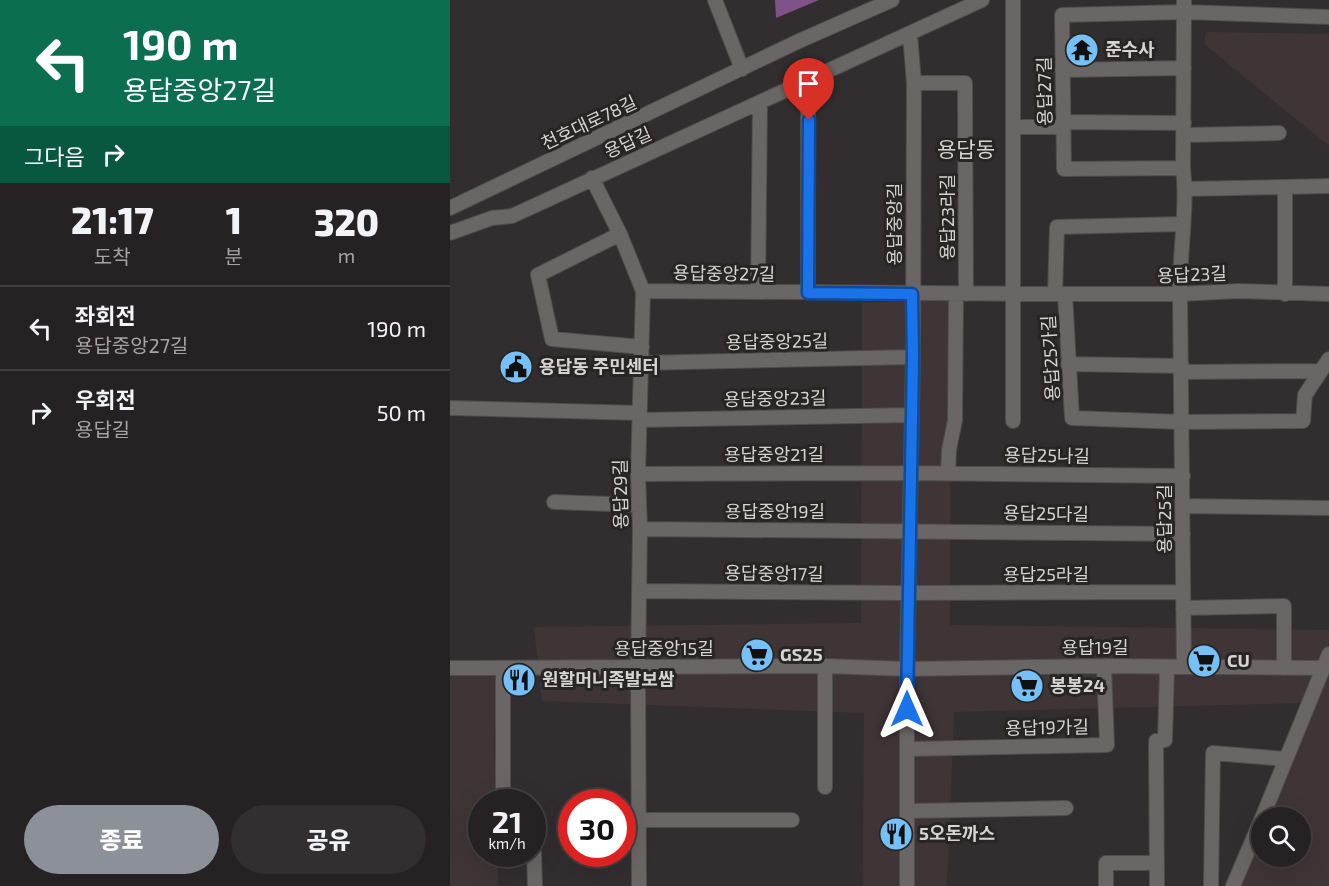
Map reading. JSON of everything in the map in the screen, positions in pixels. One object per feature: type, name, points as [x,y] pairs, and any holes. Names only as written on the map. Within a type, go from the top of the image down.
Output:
[{"type":"street","points":[[715,0],[742,69]]},
{"type":"street","name":"천호대로78길","points":[[450,208],[892,0]]},
{"type":"street","name":"용답길","points":[[450,233],[492,218],[512,216],[982,0]]},
{"type":"street","points":[[1013,421],[1014,0]]},
{"type":"street","points":[[1184,6],[1329,17]]},
{"type":"street","name":"용답25길","points":[[1184,6],[1183,168],[1185,189],[1180,294],[1184,667]]},
{"type":"street","name":"용답27길","points":[[1183,168],[1064,169],[1062,15],[1184,6]]},
{"type":"street","name":"용답중앙길","points":[[907,886],[907,669],[913,357],[914,83],[910,34]]},
{"type":"street","points":[[1062,70],[1184,68]]},
{"type":"street","points":[[808,81],[808,293]]},
{"type":"street","name":"용답23라길","points":[[914,83],[966,83],[961,294]]},
{"type":"street","points":[[758,292],[760,102]]},
{"type":"street","points":[[1014,127],[1063,124],[1279,133]]},
{"type":"street","name":"용답29길","points":[[592,178],[620,234],[643,291],[638,474],[640,529],[639,886]]},
{"type":"street","points":[[1185,189],[1329,186]]},
{"type":"street","points":[[1285,188],[1285,294]]},
{"type":"street","points":[[1060,294],[1057,227],[1183,224]]},
{"type":"street","points":[[620,234],[538,275],[552,339],[642,347]]},
{"type":"street","name":"용답중앙27길","points":[[643,291],[912,294]]},
{"type":"street","name":"용답23길","points":[[912,294],[1180,294],[1238,291],[1329,294]]},
{"type":"street","points":[[948,473],[949,450],[955,420],[961,294]]},
{"type":"street","name":"용답25가길","points":[[1060,294],[1072,418],[1182,422]]},
{"type":"street","name":"용답중앙25길","points":[[641,363],[913,357]]},
{"type":"street","points":[[1182,422],[1303,421],[1305,395],[1329,359]]},
{"type":"street","points":[[1068,364],[1182,369],[1321,371]]},
{"type":"street","name":"용답중앙23길","points":[[450,408],[640,416],[912,415]]},
{"type":"street","name":"용답25나길","points":[[910,473],[1183,476]]},
{"type":"street","name":"용답중앙21길","points":[[638,474],[910,473]]},
{"type":"street","points":[[554,502],[639,505]]},
{"type":"street","points":[[1183,506],[1329,508]]},
{"type":"street","name":"용답중앙19길","points":[[640,529],[909,530]]},
{"type":"street","name":"용답25다길","points":[[909,530],[1183,534]]},
{"type":"street","name":"용답중앙17길","points":[[639,591],[908,593]]},
{"type":"street","name":"용답25라길","points":[[908,593],[1183,592]]},
{"type":"street","points":[[1183,608],[1284,606],[1284,668]]},
{"type":"street","points":[[1266,807],[1329,654]]},
{"type":"street","points":[[825,666],[825,787]]},
{"type":"street","name":"용답중앙15길","points":[[450,668],[825,666],[907,669]]},
{"type":"street","name":"용답19길","points":[[907,669],[1104,666],[1322,668]]},
{"type":"street","name":"용답19가길","points":[[908,749],[1107,745],[1104,666]]},
{"type":"street","points":[[1157,886],[1156,741],[1165,740],[1167,666]]},
{"type":"street","points":[[503,668],[503,789]]},
{"type":"street","points":[[1211,886],[1213,753],[1286,759]]},
{"type":"street","points":[[908,811],[1066,808]]},
{"type":"street","points":[[638,820],[792,820]]},
{"type":"street","points":[[1233,886],[1251,844]]},
{"type":"street","points":[[1106,886],[1106,862],[1157,863]]},
{"type":"street","points":[[534,867],[535,886]]},
{"type":"shaded area","points":[[775,0],[819,0],[776,18]]},
{"type":"shaded area","points":[[1206,32],[1329,34],[1329,146],[1204,44]]},
{"type":"shaded area","points":[[951,300],[950,625],[1329,630],[1329,644],[1301,703],[954,712],[947,886],[863,886],[864,713],[542,701],[534,627],[861,623],[862,303]]},
{"type":"shaded area","points":[[1329,657],[1329,886],[1232,886],[1251,843],[1251,867],[1311,867],[1311,807],[1267,807]]},
{"type":"shaded area","points":[[497,671],[494,740],[496,789],[468,789],[468,867],[497,867],[498,886],[450,886],[450,673]]},
{"type":"place","name":"준수사","points":[[1082,50]]},
{"type":"place","name":"용답동 주민센터","points":[[516,367]]},
{"type":"place","name":"GS25","points":[[757,655]]},
{"type":"place","name":"CU","points":[[1204,661]]},
{"type":"place","name":"원할머니족발보쌈","points":[[519,680]]},
{"type":"place","name":"봉봉24","points":[[1027,686]]},
{"type":"place","name":"5오돈까스","points":[[896,834]]},
{"type":"district","name":"용답동","points":[[966,150]]},
{"type":"route","points":[[809,120],[808,293],[912,294],[907,709]]}]
